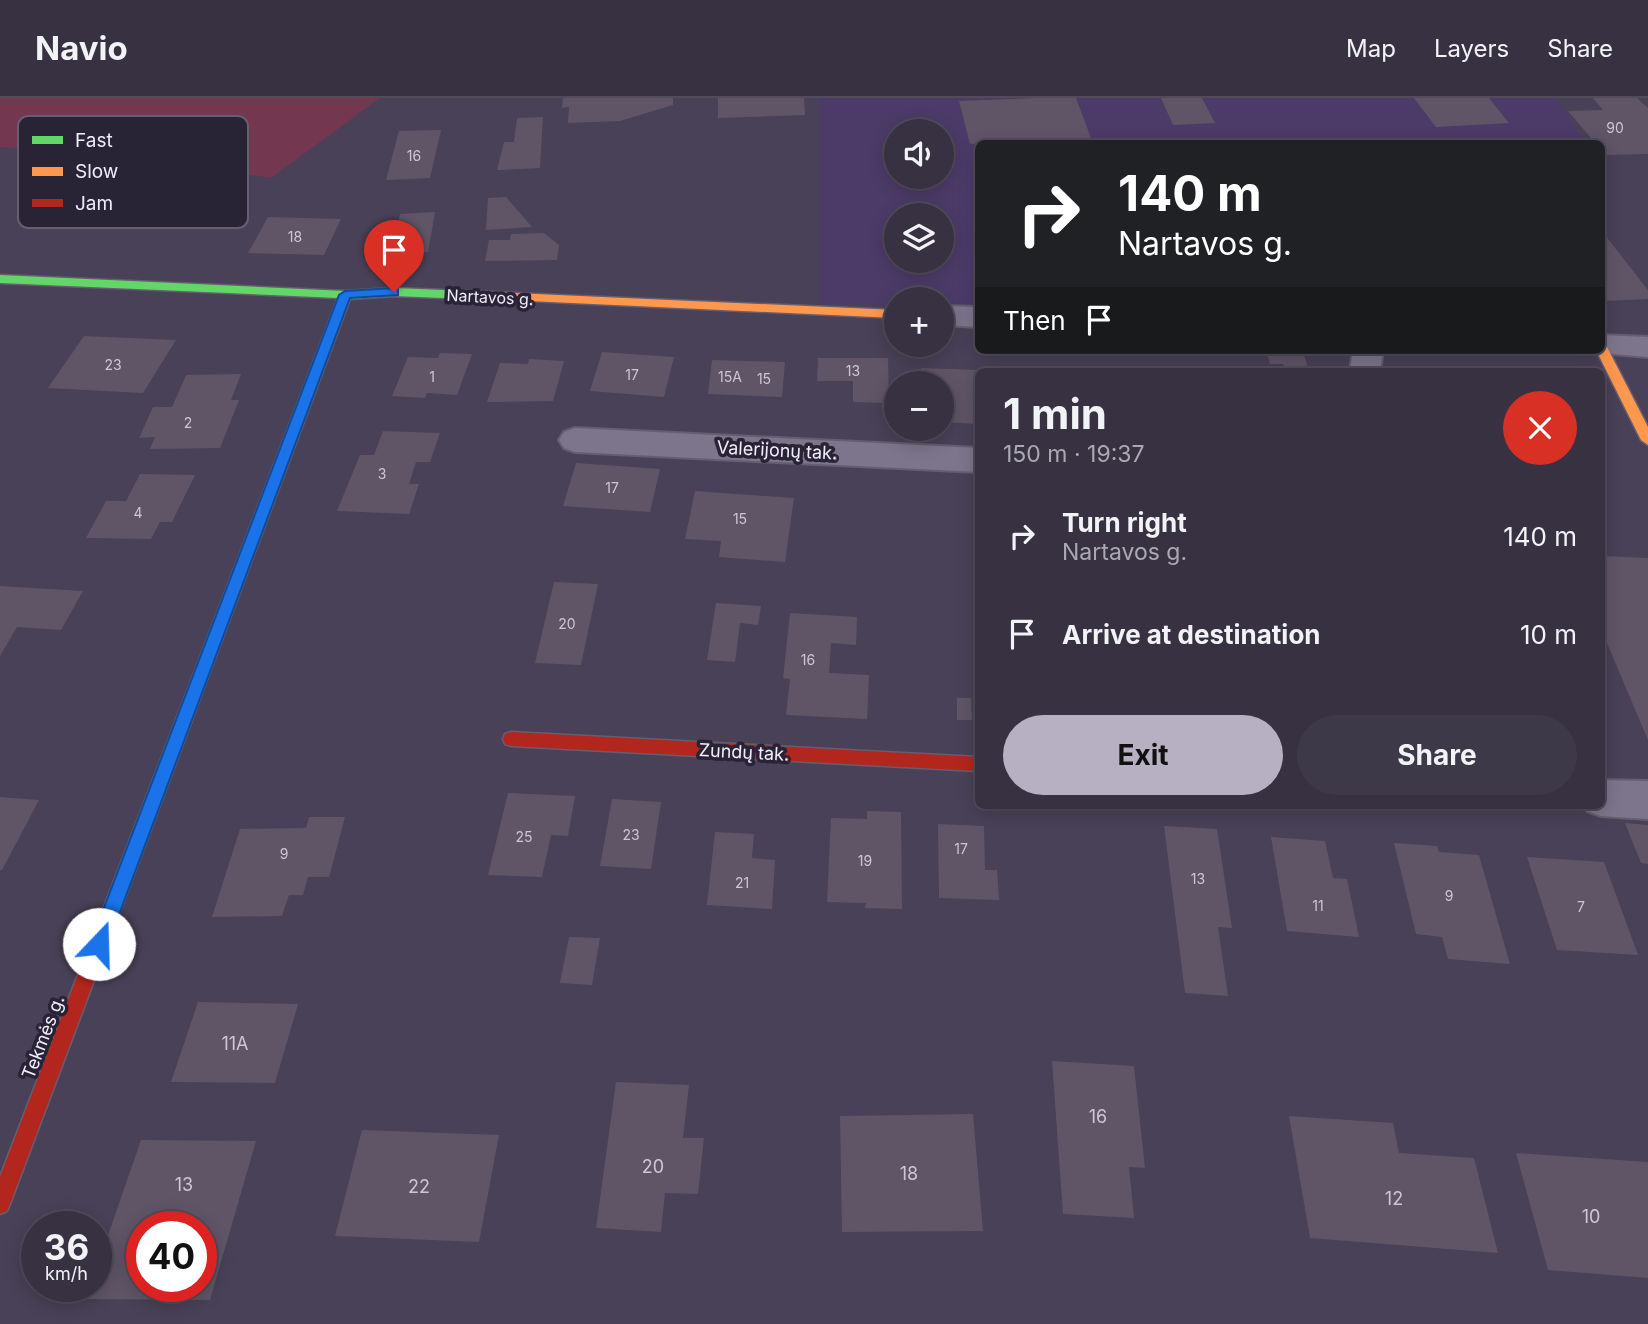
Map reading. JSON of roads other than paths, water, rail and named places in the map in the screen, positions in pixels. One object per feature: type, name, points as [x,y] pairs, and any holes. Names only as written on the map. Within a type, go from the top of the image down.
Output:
[{"type":"street","name":"Nartavos g.","points":[[0,279],[345,295],[394,292],[884,313]]},
{"type":"street","name":"Tekmės g.","points":[[0,1204],[345,295]]},
{"type":"street","points":[[954,316],[975,317]]},
{"type":"street","points":[[1605,346],[1648,347]]},
{"type":"street","points":[[1605,354],[1648,440]]},
{"type":"street","name":"Valerijonų tak.","points":[[575,440],[975,460]]},
{"type":"street","name":"Zundų tak.","points":[[511,739],[975,764]]},
{"type":"street","points":[[1605,798],[1648,800]]}]
